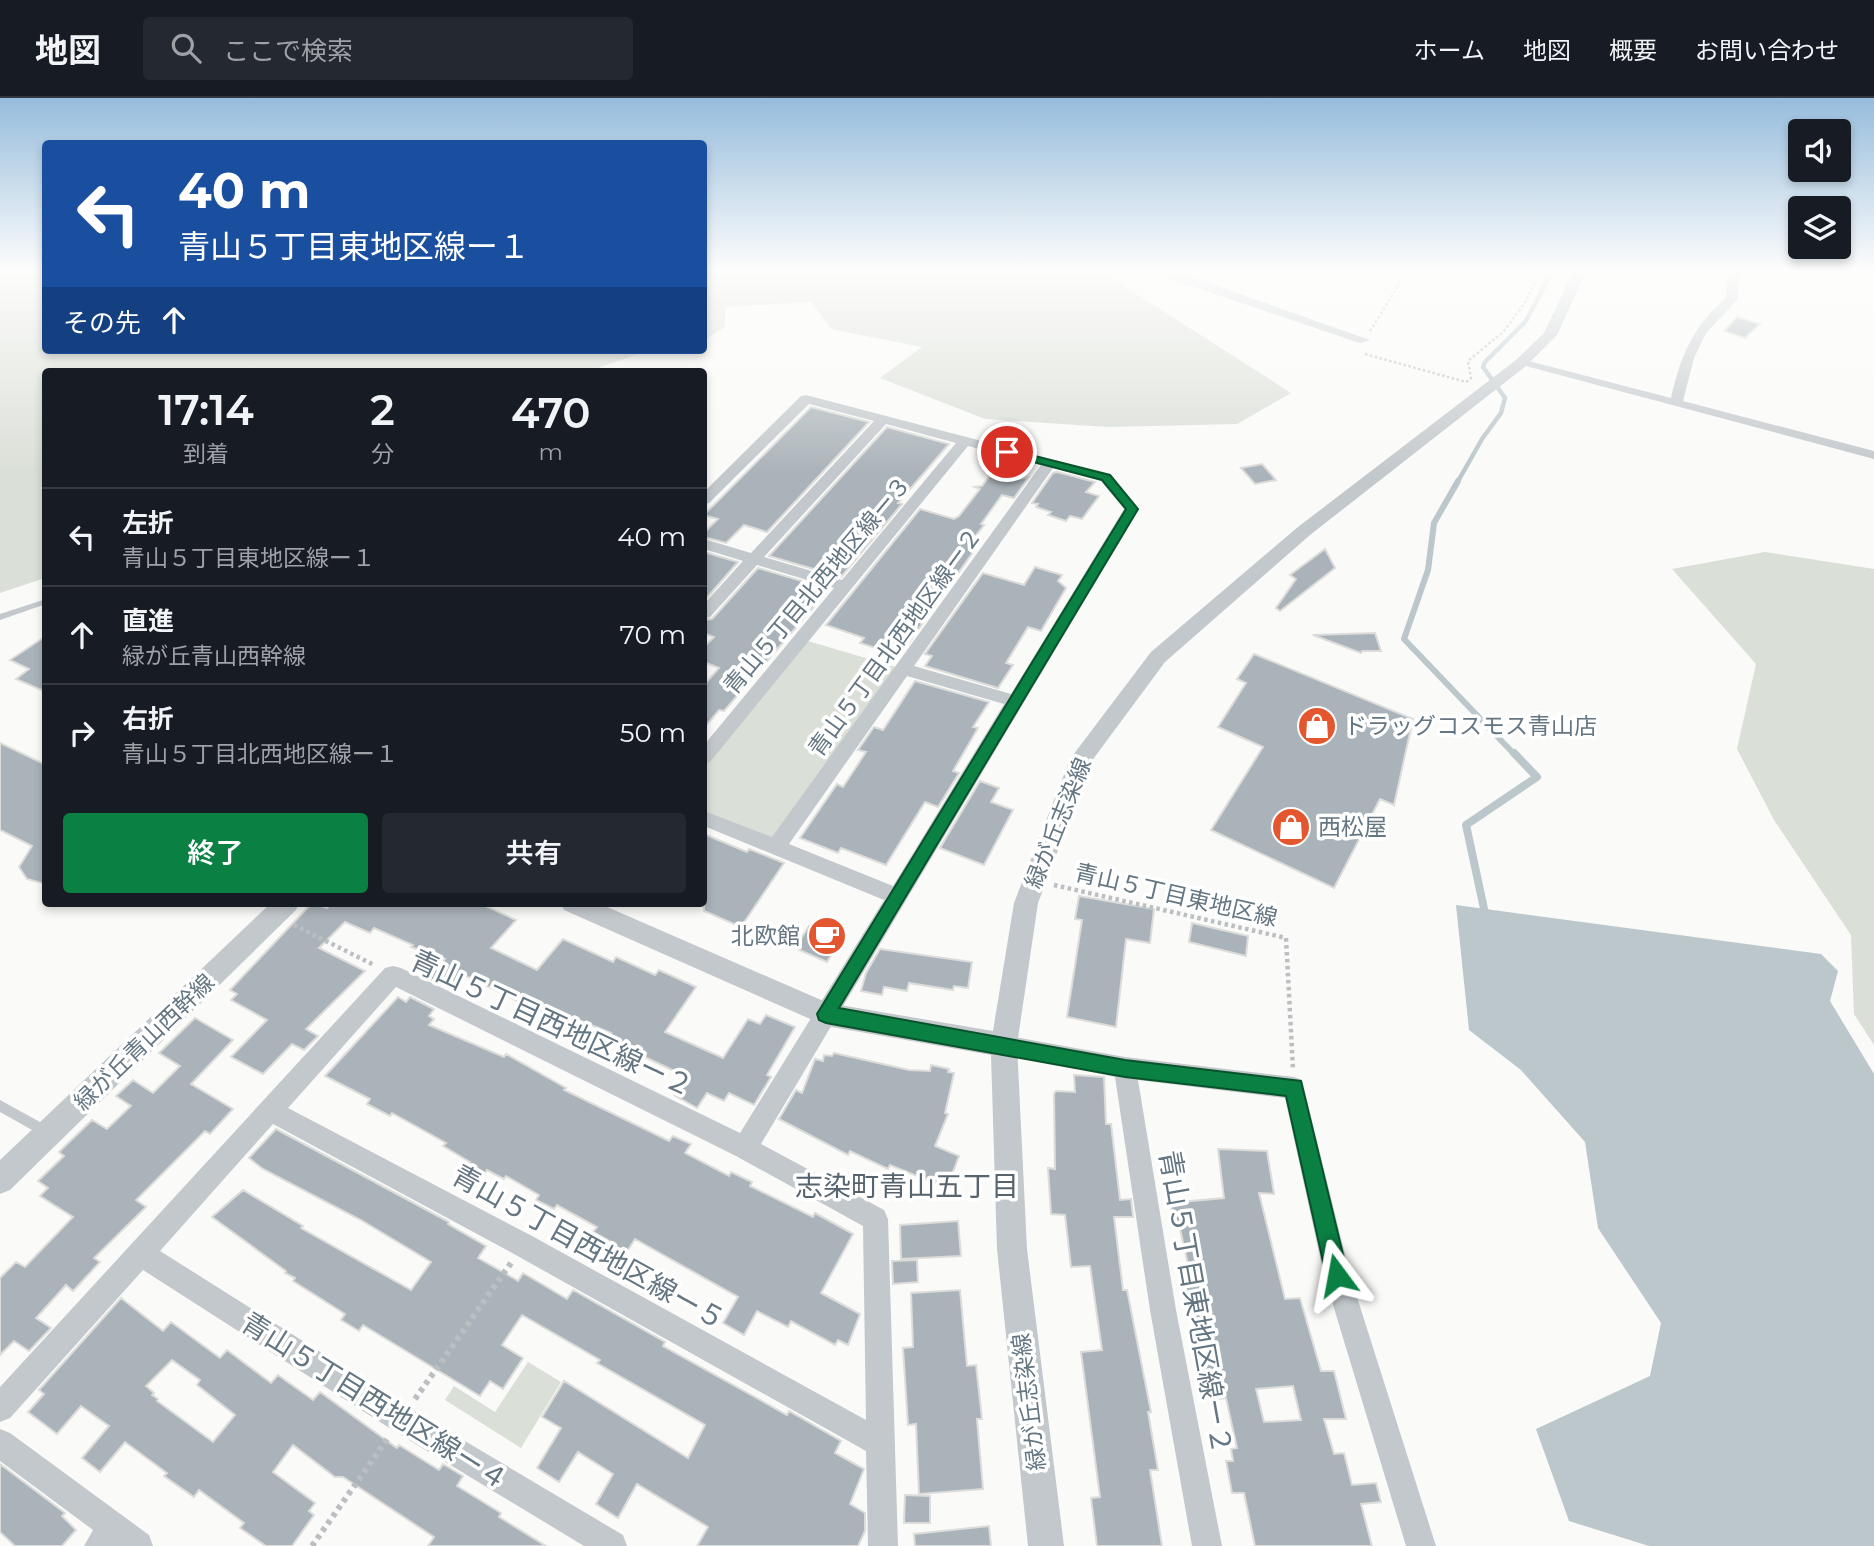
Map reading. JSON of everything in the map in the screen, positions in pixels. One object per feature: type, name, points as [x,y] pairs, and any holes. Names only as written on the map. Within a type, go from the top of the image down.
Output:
[{"type":"street","points":[[1357,338],[1364,340]]},
{"type":"street","name":"緑が丘志染線","points":[[1046,1546],[1012,1250],[1004,1045],[1026,903],[1081,759],[1158,657],[1304,531],[1521,363],[1547,338]]},
{"type":"street","points":[[1676,404],[1688,353],[1697,338]]},
{"type":"street","points":[[1521,363],[1874,455]]},
{"type":"street","points":[[707,497],[806,400],[1106,478],[1132,509],[745,1148]]},
{"type":"street","points":[[707,610],[883,419]]},
{"type":"street","name":"青山５丁目北西地区線ー３","points":[[707,753],[965,441]]},
{"type":"street","name":"青山５丁目北西地区線ー２","points":[[776,847],[1051,463]]},
{"type":"street","points":[[707,545],[845,586]]},
{"type":"street","points":[[903,669],[1014,701]]},
{"type":"street","points":[[707,819],[897,896]]},
{"type":"street","points":[[582,907],[826,1014],[1125,1068],[1294,1088],[1337,1275],[1421,1546]]},
{"type":"street","name":"緑が丘青山西幹線","points":[[0,1180],[281,909]]},
{"type":"street","name":"青山５丁目西地区線ー２","points":[[0,1408],[393,975],[745,1148],[875,1219],[878,1442],[883,1546]]},
{"type":"street","name":"青山５丁目東地区線ー２","points":[[1125,1068],[1163,1310],[1207,1546]]},
{"type":"street","name":"青山５丁目西地区線ー５","points":[[269,1110],[523,1245],[878,1442]]},
{"type":"street","name":"青山５丁目西地区線ー４","points":[[140,1253],[401,1419],[612,1546]]},
{"type":"street","points":[[0,1443],[107,1537],[138,1546]]},
{"type":"lane","points":[[0,617],[42,602]]},
{"type":"lane","points":[[0,1106],[48,1133]]},
{"type":"path","points":[[1364,340],[1359,352],[1466,382],[1471,378],[1468,360],[1496,338]]},
{"type":"path","name":"青山５丁目東地区線","points":[[1035,881],[1286,938],[1294,1088]]},
{"type":"path","points":[[281,909],[393,975]]},
{"type":"path","points":[[312,1546],[523,1245]]},
{"type":"shaded area","points":[[0,338],[42,338],[42,354],[638,354],[598,368],[42,368],[42,579],[0,593]]},
{"type":"shaded area","points":[[874,338],[1204,338],[1291,393],[1237,424],[1108,427],[985,419],[880,378],[922,347]]},
{"type":"shaded area","points":[[1765,552],[1874,569],[1874,1045],[1854,1014],[1851,935],[1774,820],[1737,749],[1756,664],[1672,569]]},
{"type":"shaded area","points":[[801,639],[903,669],[776,847],[707,819],[707,753]]},
{"type":"shaded area","points":[[1456,905],[1821,954],[1838,971],[1830,1001],[1874,1074],[1874,1546],[1649,1546],[1569,1521],[1536,1429],[1650,1376],[1661,1323],[1598,1228],[1585,1142],[1521,1070],[1469,1030]]},
{"type":"shaded area","points":[[528,1362],[561,1382],[521,1448],[445,1400],[454,1386],[495,1412]]},
{"type":"building","points":[[811,407],[869,422],[767,532],[744,525],[726,543],[707,538],[707,530],[718,519],[707,516],[707,512]]},
{"type":"building","points":[[887,427],[949,444],[898,503],[902,504],[841,577],[769,556]]},
{"type":"building","points":[[1003,458],[1028,464],[1017,479],[1029,477],[1014,498],[1002,495],[970,543],[978,545],[905,648],[897,645],[891,653],[860,643],[864,638],[826,625],[920,509],[954,519],[959,516],[980,489],[975,487],[982,486]]},
{"type":"building","points":[[1262,464],[1276,480],[1255,484],[1241,468]]},
{"type":"building","points":[[1053,473],[1095,482],[1086,492],[1099,496],[1082,519],[1070,516],[1066,521],[1048,515],[1051,512],[1032,503]]},
{"type":"building","points":[[1325,549],[1335,568],[1280,611],[1276,608],[1296,579],[1290,575]]},
{"type":"building","points":[[707,553],[738,562],[707,598]]},
{"type":"building","points":[[1035,567],[1062,575],[1058,581],[1066,588],[1041,631],[1028,627],[1006,663],[1013,665],[998,688],[925,666],[932,656],[925,654],[983,573],[1024,585]]},
{"type":"building","points":[[758,568],[829,589],[724,711],[719,710],[707,724],[707,682],[719,668],[707,663],[707,644],[714,637],[707,634],[707,620],[712,619]]},
{"type":"building","points":[[1375,633],[1381,651],[1361,653],[1313,635]]},
{"type":"building","points":[[42,639],[42,690],[16,679],[29,669],[10,660]]},
{"type":"building","points":[[1254,654],[1413,719],[1394,805],[1380,799],[1334,888],[1211,830],[1263,747],[1218,727],[1246,683],[1237,679]]},
{"type":"building","points":[[915,681],[989,702],[973,727],[978,728],[953,771],[959,773],[938,807],[925,802],[886,865],[841,848],[838,853],[800,838],[837,784],[843,787],[866,752],[858,750],[874,727],[883,730]]},
{"type":"building","points":[[0,743],[42,763],[42,883],[27,879],[19,867],[32,846],[0,830]]},
{"type":"building","points":[[980,781],[999,788],[991,802],[1013,810],[984,865],[940,848]]},
{"type":"building","points":[[707,835],[747,852],[749,849],[784,863],[741,927],[704,911],[704,907],[707,907]]},
{"type":"building","points":[[1079,896],[1154,909],[1150,943],[1126,939],[1116,1027],[1067,1017],[1082,920],[1075,919]]},
{"type":"building","points":[[308,907],[488,907],[516,920],[491,948],[537,970],[563,939],[613,962],[616,957],[655,975],[659,970],[696,987],[665,1032],[723,1058],[748,1019],[760,1024],[766,1015],[795,1027],[767,1075],[771,1077],[754,1105],[729,1093],[724,1101],[707,1093],[697,1108],[674,1095],[687,1077],[607,1039],[611,1033],[562,1013],[557,1020],[464,975],[451,989],[428,978],[445,959],[411,947],[413,945],[374,928],[370,933],[345,922],[319,948],[365,971],[306,1029],[318,1036],[304,1050],[292,1044],[263,1074],[231,1057],[267,1020],[231,1000],[237,994],[230,990]]},
{"type":"building","points":[[1192,923],[1248,936],[1246,956],[1189,942]]},
{"type":"building","points":[[809,926],[841,939],[827,962],[795,948]]},
{"type":"building","points":[[880,949],[972,962],[968,988],[954,986],[953,990],[909,983],[907,991],[884,987],[882,995],[861,991],[866,973]]},
{"type":"building","points":[[398,997],[406,1002],[410,997],[434,1009],[429,1016],[434,1019],[429,1025],[504,1057],[506,1054],[566,1088],[564,1090],[669,1141],[673,1136],[691,1144],[685,1153],[729,1176],[731,1172],[752,1182],[750,1186],[813,1217],[815,1213],[853,1234],[821,1293],[860,1314],[848,1345],[838,1340],[835,1345],[791,1321],[788,1327],[757,1311],[744,1335],[723,1323],[738,1297],[635,1239],[617,1267],[602,1259],[613,1243],[593,1232],[597,1227],[557,1205],[554,1209],[536,1200],[539,1195],[506,1176],[504,1179],[487,1170],[475,1187],[458,1178],[470,1162],[443,1146],[446,1143],[392,1113],[390,1116],[367,1104],[370,1099],[325,1076]]},
{"type":"building","points":[[195,1018],[233,1040],[191,1084],[233,1109],[210,1134],[205,1131],[136,1200],[146,1207],[94,1258],[100,1262],[73,1291],[66,1285],[36,1318],[51,1328],[29,1351],[14,1341],[0,1355],[0,1278],[16,1262],[25,1267],[73,1217],[40,1196],[48,1188],[38,1181],[64,1156],[59,1152],[92,1120],[107,1129],[131,1106],[116,1096],[133,1080],[153,1093],[180,1066],[159,1053]]},
{"type":"building","points":[[834,1053],[909,1070],[930,1071],[931,1065],[949,1069],[948,1072],[954,1073],[945,1113],[948,1114],[935,1146],[959,1156],[947,1188],[890,1165],[888,1169],[850,1151],[848,1155],[779,1119],[796,1090],[802,1093],[815,1059],[823,1061],[824,1055],[832,1056]]},
{"type":"building","points":[[1074,1075],[1104,1077],[1106,1124],[1111,1124],[1120,1200],[1131,1199],[1133,1217],[1114,1217],[1123,1290],[1127,1290],[1151,1412],[1148,1412],[1158,1470],[1150,1470],[1162,1546],[1097,1546],[1091,1498],[1100,1497],[1081,1352],[1102,1350],[1090,1266],[1071,1267],[1065,1215],[1051,1214],[1048,1168],[1055,1169],[1054,1094],[1056,1091],[1075,1092]]},
{"type":"building","points":[[276,1129],[449,1222],[448,1224],[486,1246],[478,1258],[518,1281],[523,1273],[567,1299],[573,1290],[665,1342],[663,1346],[787,1415],[789,1411],[841,1441],[835,1453],[864,1469],[850,1504],[865,1513],[865,1531],[858,1546],[697,1546],[708,1527],[637,1484],[618,1518],[596,1504],[613,1474],[578,1452],[559,1482],[537,1468],[561,1428],[542,1417],[564,1381],[688,1458],[705,1425],[597,1363],[600,1360],[522,1315],[502,1345],[523,1358],[503,1389],[490,1381],[480,1396],[363,1325],[359,1331],[341,1320],[345,1314],[293,1281],[295,1278],[212,1217],[243,1190],[303,1226],[301,1228],[411,1290],[431,1262],[361,1220],[263,1169],[249,1158]]},
{"type":"building","points":[[1218,1149],[1267,1151],[1274,1194],[1259,1193],[1285,1299],[1300,1298],[1321,1371],[1334,1371],[1346,1419],[1324,1419],[1334,1454],[1344,1453],[1352,1485],[1376,1483],[1381,1502],[1361,1504],[1372,1546],[1255,1546],[1244,1493],[1232,1493],[1226,1461],[1233,1461],[1231,1449],[1237,1448],[1226,1398],[1210,1400],[1182,1273],[1190,1273],[1180,1229],[1176,1229],[1170,1203],[1224,1198]],"holes":[[[1293,1386],[1301,1420],[1264,1422],[1256,1389]]]},
{"type":"building","points":[[958,1221],[961,1256],[901,1259],[900,1225]]},
{"type":"building","points":[[917,1260],[918,1282],[893,1284],[892,1261]]},
{"type":"building","points":[[960,1290],[967,1366],[976,1365],[982,1419],[977,1419],[983,1489],[919,1494],[916,1424],[908,1425],[903,1348],[913,1347],[911,1293]]},
{"type":"building","points":[[121,1298],[163,1331],[171,1322],[220,1358],[227,1350],[271,1383],[278,1375],[313,1400],[320,1392],[397,1448],[399,1445],[439,1470],[443,1464],[463,1476],[457,1486],[501,1513],[499,1517],[546,1546],[428,1546],[434,1537],[343,1477],[335,1477],[293,1445],[273,1472],[315,1503],[309,1511],[314,1515],[292,1546],[266,1546],[240,1528],[244,1523],[199,1490],[194,1497],[164,1476],[167,1473],[125,1442],[100,1472],[82,1458],[109,1426],[81,1406],[57,1434],[28,1412],[44,1394],[39,1390]],"holes":[[[172,1360],[200,1380],[197,1385],[235,1415],[213,1442],[157,1401],[152,1395],[154,1393],[146,1386]]]},
{"type":"building","points":[[0,1464],[65,1513],[62,1516],[76,1530],[62,1546],[15,1546],[0,1532]]},
{"type":"building","points":[[905,1495],[930,1496],[930,1523],[904,1523]]},
{"type":"building","points":[[989,1526],[991,1546],[915,1546],[914,1534]]},
{"type":"waterway","points":[[1457,483],[1482,439],[1501,413],[1505,398],[1483,367],[1509,338]]},
{"type":"waterway","points":[[1458,481],[1434,523],[1428,570],[1404,639],[1515,755]]},
{"type":"waterway","points":[[1486,918],[1466,825],[1537,777],[1514,753]]},
{"type":"place","name":"ドラッグコスモス青山店","points":[[1317,726]]},
{"type":"place","name":"西松屋","points":[[1291,827]]},
{"type":"place","name":"北欧館","points":[[827,936]]},
{"type":"district","name":"志染町青山五丁目","points":[[907,1186]]},
{"type":"route","points":[[1007,452],[1106,478],[1132,509],[826,1014],[1125,1068],[1294,1088],[1337,1275]]}]
